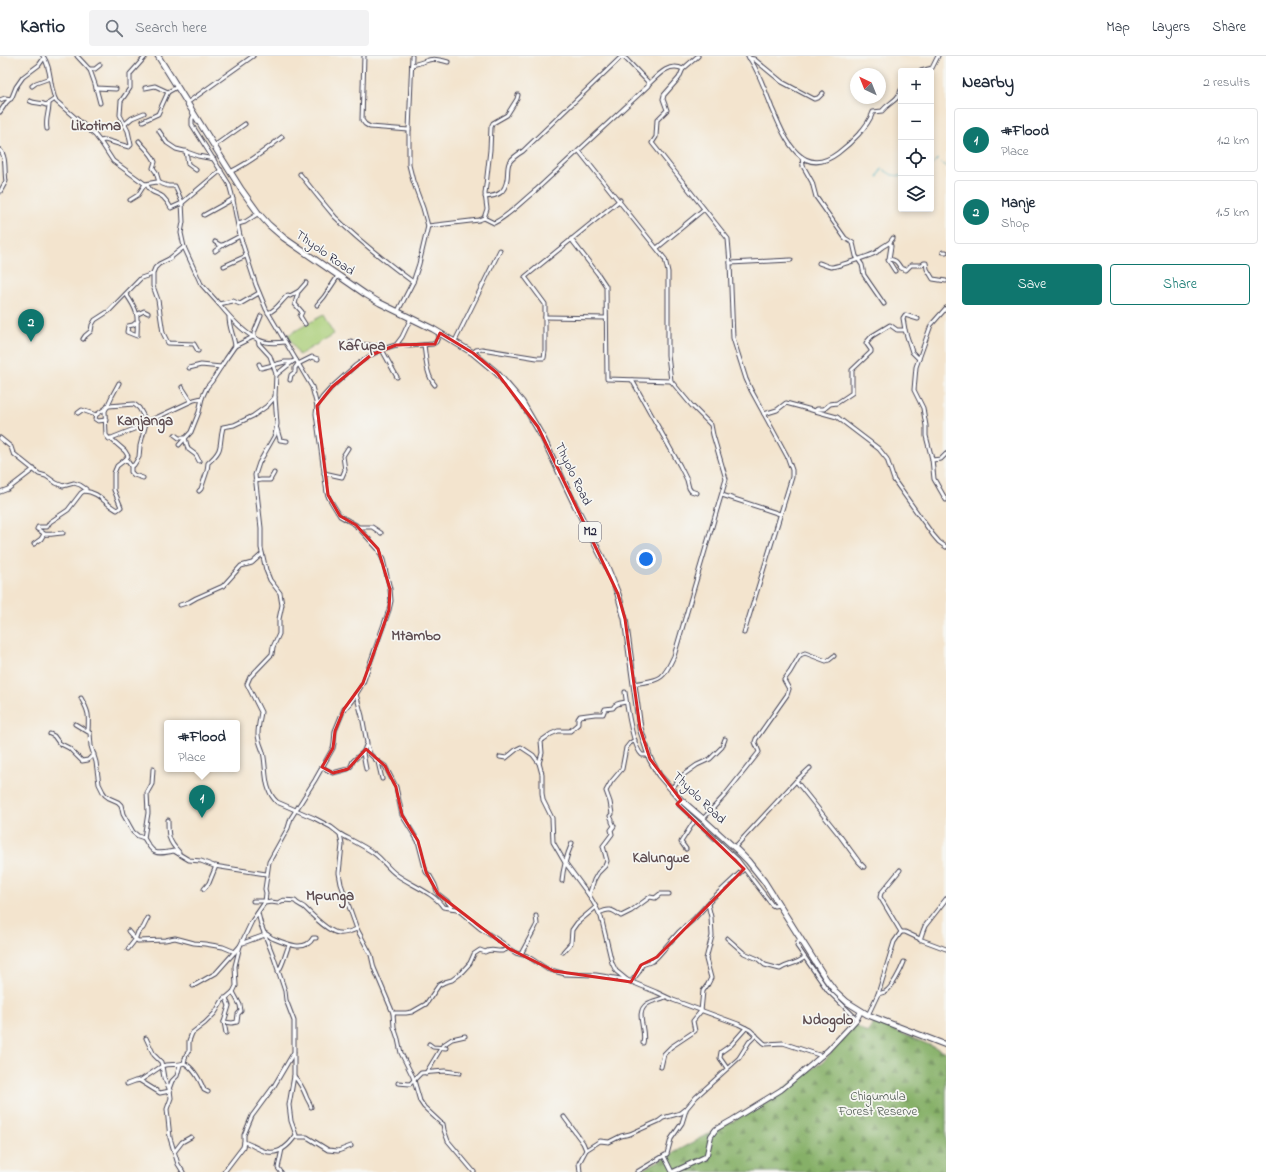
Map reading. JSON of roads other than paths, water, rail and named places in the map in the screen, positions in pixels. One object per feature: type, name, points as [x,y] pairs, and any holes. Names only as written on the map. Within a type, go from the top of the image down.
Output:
[{"type":"highway","name":"Thyolo Road","points":[[158,56],[230,172],[258,213],[269,224],[284,238],[375,300],[455,341],[473,353],[486,363],[522,402],[538,427],[575,505],[604,560],[623,607],[640,728],[648,755],[659,775],[680,800],[735,847],[748,861],[764,882],[800,940],[835,991],[847,1002],[868,1015],[946,1045]]},
{"type":"street","points":[[77,56],[89,69],[100,103]]},
{"type":"street","points":[[100,141],[105,140],[129,147],[131,145],[128,131],[120,115],[121,101],[130,88],[130,74],[146,56]]},
{"type":"street","points":[[187,103],[253,56]]},
{"type":"street","points":[[364,56],[362,120],[370,127],[409,130]]},
{"type":"street","points":[[398,312],[413,282],[428,226],[424,208],[410,170],[409,160],[412,56]]},
{"type":"street","points":[[698,56],[683,69],[679,78],[663,98],[667,110],[657,120],[656,137],[652,143],[728,239],[733,338],[746,379],[787,456],[792,470],[792,477],[744,633]]},
{"type":"street","points":[[932,68],[938,56]]},
{"type":"street","points":[[44,57],[55,99],[60,106],[95,135],[113,161],[156,194],[162,196],[171,208],[182,203],[221,170]]},
{"type":"street","points":[[0,112],[11,98],[23,77],[39,65],[44,57]]},
{"type":"street","points":[[485,197],[496,196],[501,192],[507,180],[509,164],[512,159],[523,151],[620,58],[623,57],[626,59],[648,84]]},
{"type":"street","points":[[748,57],[754,59],[782,82],[814,99],[818,98],[822,94]]},
{"type":"street","points":[[748,57],[785,137],[793,149],[807,160],[819,162],[826,161],[833,157],[860,134],[873,112],[882,111],[885,106],[898,97]]},
{"type":"street","points":[[412,65],[431,58],[448,62]]},
{"type":"street","points":[[89,69],[95,69],[100,65]]},
{"type":"street","points":[[428,226],[479,220],[484,218],[494,223],[516,208],[523,200],[579,151],[648,84],[666,69],[672,66],[683,69]]},
{"type":"street","points":[[32,86],[50,78]]},
{"type":"street","points":[[145,88],[158,87],[168,92]]},
{"type":"street","points":[[143,121],[158,114],[168,92],[177,87]]},
{"type":"street","points":[[96,88],[116,89]]},
{"type":"street","points":[[484,218],[487,209],[485,197],[491,127],[507,115],[518,95]]},
{"type":"street","points":[[0,100],[11,98]]},
{"type":"street","points":[[30,101],[33,103],[43,103],[46,105],[55,99]]},
{"type":"street","points":[[47,129],[46,116],[49,109],[49,104]]},
{"type":"street","points":[[125,124],[132,118],[144,112]]},
{"type":"street","points":[[127,1084],[139,1080],[166,1064],[180,1065],[184,1063],[186,1055],[189,1051],[189,1041],[192,1033],[215,1013],[224,998],[233,992],[236,986],[235,966],[242,944],[252,921],[265,902],[266,874],[269,862],[296,810],[315,780],[332,748],[335,730],[344,709],[356,694],[362,683],[386,619],[391,594],[387,573],[381,554],[358,527],[340,516],[331,503],[324,473],[316,414],[317,406],[312,388],[268,313],[259,293],[240,236],[229,184],[192,125],[194,114]]},
{"type":"street","points":[[214,146],[245,124]]},
{"type":"street","points":[[159,131],[170,145],[176,149],[214,159]]},
{"type":"street","points":[[230,172],[244,165],[282,137]]},
{"type":"street","points":[[139,141],[153,157],[155,162],[153,168],[159,182]]},
{"type":"street","points":[[0,150],[4,155],[6,181],[0,192]]},
{"type":"street","points":[[186,151],[188,164],[196,170]]},
{"type":"street","points":[[579,151],[620,200],[665,259],[668,272],[668,355],[671,380],[688,401],[712,425],[712,435],[726,479],[674,656],[665,673],[660,678],[634,684]]},
{"type":"street","points":[[802,157],[803,166],[814,189],[816,197],[845,238],[852,243],[856,256],[862,265],[864,275],[884,304]]},
{"type":"street","points":[[300,174],[318,198],[358,239],[413,282]]},
{"type":"street","points":[[130,200],[138,196],[146,185],[159,182],[168,186],[175,186],[182,202],[183,222],[181,233],[184,248],[201,284],[229,317],[258,340],[285,342]]},
{"type":"street","points":[[232,195],[242,189]]},
{"type":"street","points":[[204,215],[233,199]]},
{"type":"street","points":[[473,353],[476,350],[482,349],[544,358],[544,302],[525,276],[620,200]]},
{"type":"street","points":[[657,248],[704,209]]},
{"type":"street","points":[[238,224],[245,222],[258,213]]},
{"type":"street","points":[[215,251],[240,236]]},
{"type":"street","points":[[819,264],[832,267],[868,256],[876,253],[880,248],[890,243],[893,238]]},
{"type":"street","points":[[570,239],[606,286],[607,379],[671,380]]},
{"type":"street","points":[[215,242],[223,245]]},
{"type":"street","points":[[890,243],[891,246],[888,260],[895,271]]},
{"type":"street","points":[[184,248],[155,268],[153,273],[153,286],[158,300],[162,333],[168,343],[194,344],[198,351]]},
{"type":"street","points":[[455,341],[500,250]]},
{"type":"street","points":[[224,266],[246,256]]},
{"type":"street","points":[[889,259],[897,262],[901,268],[905,270],[911,265],[922,265],[926,263],[927,269],[934,279],[946,281]]},
{"type":"street","points":[[730,263],[791,260]]},
{"type":"street","points":[[83,339],[91,331],[93,322],[107,314],[141,278],[150,276],[153,273]]},
{"type":"street","points":[[317,305],[324,298],[338,276]]},
{"type":"street","points":[[268,313],[277,308],[282,299],[288,295],[290,296],[298,292],[306,284]]},
{"type":"street","points":[[298,292],[296,304],[302,312],[300,316],[305,324]]},
{"type":"street","points":[[219,304],[233,301],[240,304],[259,293]]},
{"type":"street","points":[[126,294],[138,314],[138,321],[137,336],[127,332],[128,326],[138,321]]},
{"type":"street","points":[[946,308],[931,325],[915,373],[914,390],[923,408],[926,436],[932,460],[934,479],[946,500]]},
{"type":"street","points":[[138,314],[144,311],[148,313]]},
{"type":"street","points":[[918,319],[905,315],[903,318],[912,352],[919,359]]},
{"type":"street","points":[[254,337],[254,333],[261,316]]},
{"type":"street","points":[[229,317],[230,327],[236,346]]},
{"type":"street","points":[[545,317],[606,318]]},
{"type":"street","points":[[396,345],[411,318]]},
{"type":"street","points":[[815,411],[817,409],[824,409],[830,404],[837,403],[852,393],[852,370],[872,352],[866,343],[872,336],[890,325],[897,330],[905,330]]},
{"type":"street","points":[[317,406],[332,387],[350,371],[382,349],[396,345],[410,346],[435,344],[440,333]]},
{"type":"street","points":[[179,445],[190,432],[197,417],[202,398],[207,387],[236,346],[254,337]]},
{"type":"street","points":[[258,340],[259,344],[270,356],[274,366],[276,375],[275,397],[277,429],[280,440],[287,441]]},
{"type":"street","points":[[351,341],[358,344],[378,346],[382,349],[397,377]]},
{"type":"street","points":[[424,345],[427,366],[431,380],[435,385]]},
{"type":"street","points":[[290,380],[291,375],[295,372],[294,368],[298,364],[312,358],[318,360]]},
{"type":"street","points":[[276,375],[296,360]]},
{"type":"street","points":[[259,364],[261,368],[274,366],[285,362],[292,362]]},
{"type":"street","points":[[189,368],[201,365],[221,367]]},
{"type":"street","points":[[632,380],[680,466],[687,480],[690,491],[696,493]]},
{"type":"street","points":[[63,533],[54,533],[52,535],[44,534],[37,529],[38,526],[46,527],[50,522],[68,510],[81,493],[86,491],[94,492],[109,506],[116,510],[121,507],[114,490],[114,473],[117,466],[128,456],[125,451],[106,436],[105,411],[119,383]]},
{"type":"street","points":[[182,387],[191,401]]},
{"type":"street","points":[[199,491],[207,471],[208,463],[217,455],[221,444],[223,427],[234,425],[253,416],[267,406],[275,397]]},
{"type":"street","points":[[110,438],[139,427],[191,401],[202,398]]},
{"type":"street","points":[[764,414],[777,410],[786,403],[832,415],[842,420],[879,449],[887,459],[894,480],[933,535],[946,547]]},
{"type":"street","points":[[96,415],[112,406],[134,404],[139,408],[147,422],[140,446],[139,457],[134,465],[131,466]]},
{"type":"street","points":[[78,413],[82,410],[96,415]]},
{"type":"street","points":[[96,415],[95,419],[98,421],[106,420]]},
{"type":"street","points":[[277,429],[259,463],[255,475],[255,481],[261,528],[262,554],[270,580],[280,593],[282,600],[279,619],[280,634],[270,656],[259,666],[250,677],[247,684],[261,712],[258,733],[263,752],[269,792],[273,799],[331,827],[340,834],[375,854],[393,872],[412,885],[434,897],[443,907],[457,909],[481,929],[516,953],[527,956],[548,968],[565,974],[596,975],[627,980]]},
{"type":"street","points":[[175,435],[179,438],[185,438]]},
{"type":"street","points":[[0,438],[11,448],[13,453],[39,474],[46,476],[63,486],[74,484],[80,485],[86,489],[86,491]]},
{"type":"street","points":[[185,438],[188,449],[196,455],[199,461]]},
{"type":"street","points":[[324,473],[342,477],[345,470],[343,456],[348,448]]},
{"type":"street","points":[[932,460],[941,459],[946,454]]},
{"type":"street","points":[[126,459],[131,466],[131,472],[134,475],[143,478]]},
{"type":"street","points":[[0,492],[8,489],[34,469]]},
{"type":"street","points":[[255,481],[270,480],[274,472]]},
{"type":"street","points":[[722,496],[780,514]]},
{"type":"street","points":[[358,527],[372,527],[381,533]]},
{"type":"street","points":[[34,544],[44,534]]},
{"type":"street","points":[[180,605],[223,586],[241,566],[252,563],[262,554]]},
{"type":"street","points":[[703,819],[725,795],[759,752],[755,742],[756,739],[787,695],[789,689],[784,680],[800,655],[805,653],[826,661],[834,656]]},
{"type":"street","points":[[625,692],[635,740],[640,753],[644,756],[648,755]]},
{"type":"street","points":[[356,694],[370,754],[385,766],[396,787],[402,815],[418,841],[426,872],[435,885],[438,894],[448,901],[452,908]]},
{"type":"street","points":[[81,698],[88,709],[88,731],[90,733],[99,784],[105,795],[118,802],[121,806],[123,814],[133,832],[144,838]]},
{"type":"street","points":[[539,763],[542,753],[541,741],[558,731],[570,731],[578,724],[578,719],[580,716],[603,714],[605,709],[613,708],[614,706],[626,702]]},
{"type":"street","points":[[75,724],[88,731]]},
{"type":"street","points":[[50,734],[54,736],[59,743],[69,748],[82,761],[88,760],[94,754]]},
{"type":"street","points":[[671,789],[683,775],[697,765],[710,759],[722,747],[725,739]]},
{"type":"street","points":[[589,895],[594,880],[607,861],[603,846],[612,834],[611,830],[614,826],[610,816],[612,814],[606,791],[611,782],[622,769],[626,748],[635,740]]},
{"type":"street","points":[[322,767],[333,773],[348,769],[367,745]]},
{"type":"street","points":[[500,756],[506,758],[517,748],[521,747],[533,755],[539,763],[542,774],[543,800],[552,818],[553,842],[589,895],[599,913],[612,963],[616,971],[627,980],[665,997],[746,1028],[766,1044],[783,1043],[822,1056]]},
{"type":"street","points":[[364,750],[366,770]]},
{"type":"street","points":[[376,760],[378,762],[382,779]]},
{"type":"street","points":[[735,847],[796,781],[810,768]]},
{"type":"street","points":[[153,769],[152,784],[147,793],[148,812],[144,838],[147,844],[157,854],[174,851],[189,860],[266,874]]},
{"type":"street","points":[[796,781],[864,867]]},
{"type":"street","points":[[680,800],[679,805],[737,858],[772,905],[779,906]]},
{"type":"street","points":[[168,820],[168,836],[174,847],[182,855]]},
{"type":"street","points":[[686,848],[681,842],[695,820]]},
{"type":"street","points":[[340,834],[342,850],[340,878],[357,929],[371,955],[374,968],[393,1013],[394,1027],[401,1053],[414,1080],[420,1101],[422,1105],[443,1124],[448,1141],[474,1172]]},
{"type":"street","points":[[562,881],[566,859],[572,843]]},
{"type":"street","points":[[204,888],[209,883],[216,866]]},
{"type":"street","points":[[631,982],[639,972],[642,965],[653,961],[679,932],[694,920],[729,882],[744,869]]},
{"type":"street","points":[[900,870],[880,896],[901,932]]},
{"type":"street","points":[[599,913],[607,909],[614,910],[621,916],[632,911],[650,897],[655,898],[660,894],[669,894]]},
{"type":"street","points":[[253,901],[278,903],[286,900],[295,901],[333,932],[340,934],[357,929]]},
{"type":"street","points":[[920,940],[925,926],[946,900]]},
{"type":"street","points":[[661,1067],[664,1054],[671,1047],[695,1031],[693,1021],[701,1011],[703,991],[711,978],[706,959],[712,936],[711,917],[708,904]]},
{"type":"street","points":[[563,952],[571,943],[572,930],[581,919],[596,907]]},
{"type":"street","points":[[244,1142],[267,1152],[278,1152],[289,1144],[296,1135],[291,1121],[289,1105],[294,1076],[294,1021],[258,913]]},
{"type":"street","points":[[521,954],[534,932],[537,924],[536,916]]},
{"type":"street","points":[[128,949],[136,940],[138,932],[143,928],[148,918]]},
{"type":"street","points":[[128,931],[136,940],[160,941],[175,938],[194,943],[223,947],[235,952]]},
{"type":"street","points":[[901,932],[905,932],[920,940],[946,949]]},
{"type":"street","points":[[868,1015],[878,994],[894,942],[896,937],[901,932]]},
{"type":"street","points":[[193,986],[216,973],[242,944],[264,934],[268,934],[271,938],[289,945],[302,946],[310,943],[313,938],[316,938]]},
{"type":"street","points":[[727,938],[744,953],[758,959],[766,965],[775,968],[780,969],[787,964],[795,964],[804,958]]},
{"type":"street","points":[[800,940],[797,946],[804,958],[828,991],[857,1019]]},
{"type":"street","points":[[278,972],[284,963],[289,945]]},
{"type":"street","points":[[393,1013],[412,1012],[426,1004],[439,985],[452,980],[460,974],[470,963],[474,954],[480,950],[485,952],[489,950],[502,952],[508,948]]},
{"type":"street","points":[[878,994],[889,988],[901,970],[904,962]]},
{"type":"street","points":[[224,1022],[237,1022],[240,1005],[233,992]]},
{"type":"street","points":[[643,1043],[642,1011],[647,1004],[665,997]]},
{"type":"street","points":[[226,998],[229,1006],[224,1022],[226,1033]]},
{"type":"street","points":[[664,1156],[673,1172],[705,1157],[711,1136],[716,1128],[781,1090],[822,1056],[857,1019],[861,1011]]},
{"type":"street","points":[[727,1068],[720,1058],[721,1052],[731,1045],[746,1028]]},
{"type":"street","points":[[580,1172],[580,1160],[586,1150],[599,1142],[609,1142],[621,1136],[630,1134],[663,1118],[681,1113],[694,1099],[739,1058],[749,1042],[756,1035]]},
{"type":"street","points":[[426,1073],[442,1047],[452,1039],[465,1036]]},
{"type":"street","points":[[146,1038],[154,1055],[161,1062],[164,1078],[170,1090],[171,1098],[167,1109],[170,1138],[178,1164],[183,1172]]},
{"type":"street","points":[[429,1044],[433,1047],[446,1048]]},
{"type":"street","points":[[224,1172],[243,1147],[244,1135],[252,1116],[274,1086],[294,1052]]},
{"type":"street","points":[[184,1063],[189,1066],[200,1080],[204,1090],[208,1092]]},
{"type":"street","points":[[170,1090],[172,1081],[177,1076],[180,1065]]},
{"type":"street","points":[[398,1083],[401,1082],[410,1084],[421,1073],[445,1071],[460,1073]]},
{"type":"street","points":[[294,1076],[301,1084],[311,1107]]},
{"type":"street","points":[[139,1080],[160,1093],[170,1090]]},
{"type":"street","points":[[637,1172],[668,1153],[671,1139],[682,1123],[686,1109]]},
{"type":"street","points":[[564,1117],[583,1143],[586,1150]]},
{"type":"street","points":[[175,1151],[182,1142],[191,1136]]},
{"type":"street","points":[[295,1137],[307,1137],[328,1150],[339,1152],[350,1146]]},
{"type":"street","points":[[281,1172],[278,1168],[282,1149]]},
{"type":"waterway","points":[[934,163],[938,159],[946,167]]},
{"type":"waterway","points":[[878,177],[881,169],[892,175],[898,176]]},
{"type":"place","name":"Manje","points":[[31,342]]},
{"type":"place","name":"#Flood","points":[[202,818]]},
{"type":"district","name":"Likotima","points":[[96,126]]},
{"type":"district","name":"Kafupa","points":[[362,346]]},
{"type":"district","name":"Kanjanga","points":[[145,421]]},
{"type":"district","name":"Mtambo","points":[[416,636]]},
{"type":"district","name":"Kalungwe","points":[[661,858]]},
{"type":"district","name":"Mpunga","points":[[330,896]]},
{"type":"district","name":"Ndogolo","points":[[828,1020]]},
{"type":"park label","name":"Chigumula Forest Reserve","points":[[878,1104]]}]
